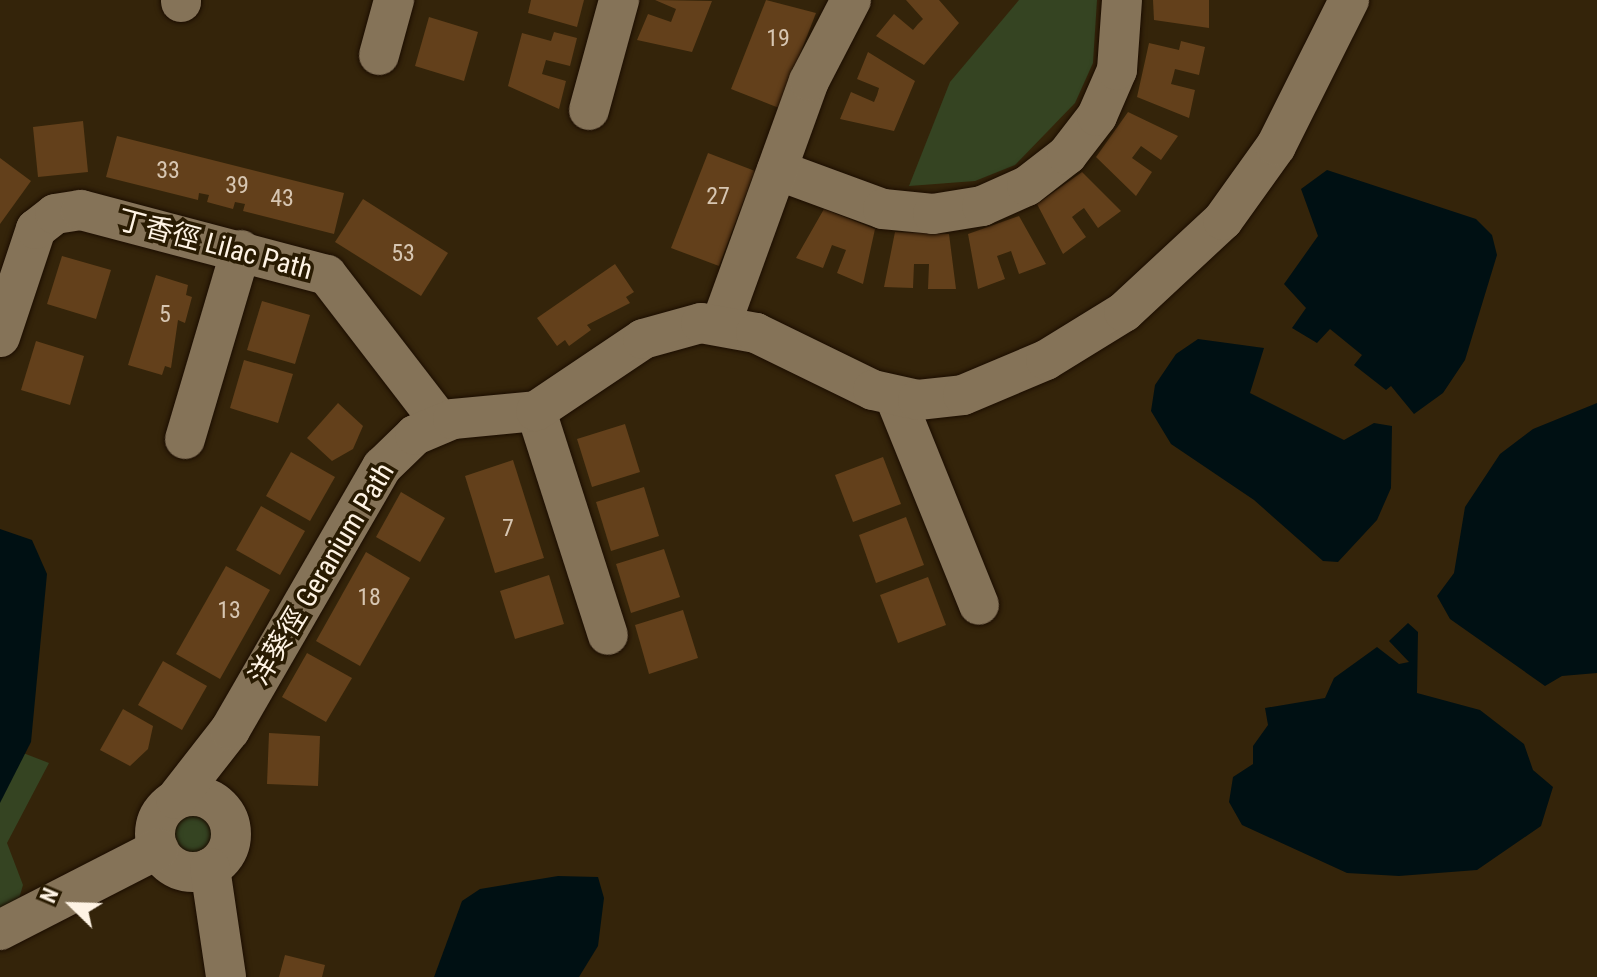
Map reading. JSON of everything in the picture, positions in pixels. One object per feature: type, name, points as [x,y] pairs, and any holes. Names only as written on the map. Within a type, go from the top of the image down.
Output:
[{"type":"street","points":[[379,55],[394,0]]},
{"type":"street","points":[[589,110],[619,0]]},
{"type":"street","points":[[721,324],[777,170],[851,0]]},
{"type":"street","points":[[777,170],[883,209],[933,214],[982,206],[1027,186],[1067,155],[1097,116],[1117,70],[1122,0]]},
{"type":"street","name":"洋葵徑 Geranium Path","points":[[176,799],[230,730],[382,467],[441,423],[536,411],[643,339],[681,325],[721,324],[895,397],[940,399],[1005,379],[1086,338],[1159,284],[1251,184],[1349,0]]},
{"type":"street","name":"丁香徑 Lilac Path","points":[[0,337],[29,239],[55,214],[81,210],[327,275],[441,423]]},
{"type":"street","points":[[185,439],[241,250]]},
{"type":"street","points":[[895,397],[979,605]]},
{"type":"street","points":[[536,411],[608,635]]},
{"type":"street","name":"洋葵徑 Geranium Path","points":[[216,803],[230,730]]},
{"type":"street","points":[[210,868],[186,872],[158,849],[157,821],[176,799],[216,803],[231,837],[210,868],[226,977]]},
{"type":"street","points":[[0,930],[158,849]]},
{"type":"green space","points":[[1019,0],[1097,0],[1093,63],[1075,103],[1015,165],[975,181],[909,186],[950,82]]},
{"type":"green space","points":[[0,744],[49,763],[7,843],[23,885],[11,926],[0,931]]},
{"type":"green space","points":[[193,813],[208,819],[214,834],[208,849],[193,855],[178,849],[172,834],[178,819]]},
{"type":"shaded area","points":[[1327,170],[1476,219],[1492,235],[1497,255],[1465,360],[1443,393],[1414,414],[1391,386],[1386,390],[1354,365],[1362,355],[1330,329],[1317,343],[1292,328],[1306,308],[1284,284],[1318,236],[1301,189]]},
{"type":"shaded area","points":[[1198,339],[1264,348],[1250,393],[1344,440],[1374,423],[1392,426],[1391,488],[1377,520],[1338,562],[1323,561],[1254,500],[1171,444],[1151,411],[1155,385],[1176,354]]},
{"type":"shaded area","points":[[1597,403],[1597,673],[1562,676],[1545,686],[1450,619],[1437,596],[1454,573],[1465,507],[1500,454],[1533,429]]},
{"type":"shaded area","points":[[0,529],[32,540],[47,574],[31,742],[0,803]]},
{"type":"shaded area","points":[[1408,623],[1418,632],[1417,693],[1480,710],[1524,744],[1533,770],[1553,787],[1541,826],[1477,870],[1399,876],[1347,873],[1242,825],[1229,802],[1233,777],[1253,764],[1253,746],[1268,725],[1265,708],[1325,698],[1334,678],[1377,647],[1399,664],[1409,662],[1389,641]]},
{"type":"shaded area","points":[[558,876],[598,877],[604,898],[598,946],[579,977],[434,977],[462,901],[480,889]]},
{"type":"building","points":[[531,0],[584,0],[577,27],[528,13]]},
{"type":"building","points":[[655,0],[712,1],[692,52],[637,40],[648,14],[671,22],[676,9]]},
{"type":"building","points":[[766,0],[816,13],[779,108],[731,89]]},
{"type":"building","points":[[906,0],[939,0],[959,23],[924,65],[876,36],[894,14],[913,30],[923,19]]},
{"type":"building","points":[[1153,0],[1209,0],[1209,28],[1154,20]]},
{"type":"building","points":[[429,17],[478,32],[464,81],[415,66]]},
{"type":"building","points":[[554,32],[577,38],[570,66],[546,60],[542,74],[566,81],[559,109],[508,86],[522,33],[551,41]]},
{"type":"building","points":[[1181,41],[1205,47],[1199,75],[1175,69],[1171,84],[1195,90],[1189,118],[1137,97],[1149,43],[1179,50]]},
{"type":"building","points":[[868,52],[915,81],[894,131],[840,119],[851,92],[874,102],[877,95],[879,88],[857,79]]},
{"type":"building","points":[[1128,112],[1178,136],[1161,160],[1141,146],[1132,158],[1152,172],[1136,196],[1096,157]]},
{"type":"building","points":[[83,121],[88,172],[38,177],[33,127]]},
{"type":"building","points":[[117,136],[344,193],[334,234],[243,211],[245,204],[235,202],[233,209],[207,202],[209,195],[199,193],[198,200],[106,177]]},
{"type":"building","points":[[708,153],[755,171],[719,266],[671,248]]},
{"type":"building","points":[[0,158],[31,181],[0,224]]},
{"type":"building","points":[[1082,172],[1121,211],[1098,228],[1084,208],[1077,213],[1072,217],[1086,237],[1063,254],[1037,204]]},
{"type":"building","points":[[363,199],[448,253],[421,296],[335,242]]},
{"type":"building","points":[[824,209],[875,229],[863,284],[837,273],[846,250],[832,245],[823,268],[796,258]]},
{"type":"building","points":[[1019,216],[1046,264],[1019,274],[1011,251],[997,256],[1005,279],[978,289],[968,234]]},
{"type":"building","points":[[895,232],[949,234],[956,289],[928,289],[929,264],[914,264],[913,288],[884,287]]},
{"type":"building","points":[[62,256],[111,270],[96,319],[47,304]]},
{"type":"building","points":[[615,264],[634,292],[626,297],[630,303],[587,325],[591,330],[569,346],[565,340],[557,346],[537,318]]},
{"type":"building","points":[[156,275],[188,285],[186,295],[192,297],[185,323],[178,320],[171,368],[165,366],[162,375],[128,365]]},
{"type":"building","points":[[262,301],[310,315],[295,364],[247,350]]},
{"type":"building","points":[[36,341],[84,356],[70,405],[21,390]]},
{"type":"building","points":[[244,360],[293,374],[278,423],[230,408]]},
{"type":"building","points":[[338,403],[363,426],[353,449],[332,461],[307,438]]},
{"type":"building","points":[[625,424],[640,472],[592,487],[577,439]]},
{"type":"building","points":[[291,452],[335,477],[310,521],[266,496]]},
{"type":"building","points":[[883,457],[901,504],[853,522],[835,475]]},
{"type":"building","points":[[513,460],[544,558],[495,573],[465,476]]},
{"type":"building","points":[[644,487],[659,536],[611,551],[596,502]]},
{"type":"building","points":[[401,492],[445,518],[420,562],[376,537]]},
{"type":"building","points":[[261,506],[305,531],[280,575],[236,550]]},
{"type":"building","points":[[906,517],[924,565],[876,583],[859,535]]},
{"type":"building","points":[[664,549],[680,597],[631,613],[616,564]]},
{"type":"building","points":[[366,552],[410,578],[360,666],[316,641]]},
{"type":"building","points":[[226,566],[270,590],[220,679],[176,654]]},
{"type":"building","points":[[549,575],[564,624],[515,639],[500,591]]},
{"type":"building","points":[[928,577],[946,625],[898,643],[880,595]]},
{"type":"building","points":[[683,610],[698,658],[649,674],[635,625]]},
{"type":"building","points":[[307,653],[352,678],[326,722],[282,697]]},
{"type":"building","points":[[163,661],[207,686],[182,730],[138,705]]},
{"type":"building","points":[[123,709],[153,726],[148,749],[130,766],[100,750]]},
{"type":"building","points":[[269,733],[320,736],[318,786],[267,784]]},
{"type":"building","points":[[285,955],[325,965],[322,977],[279,977]]}]
